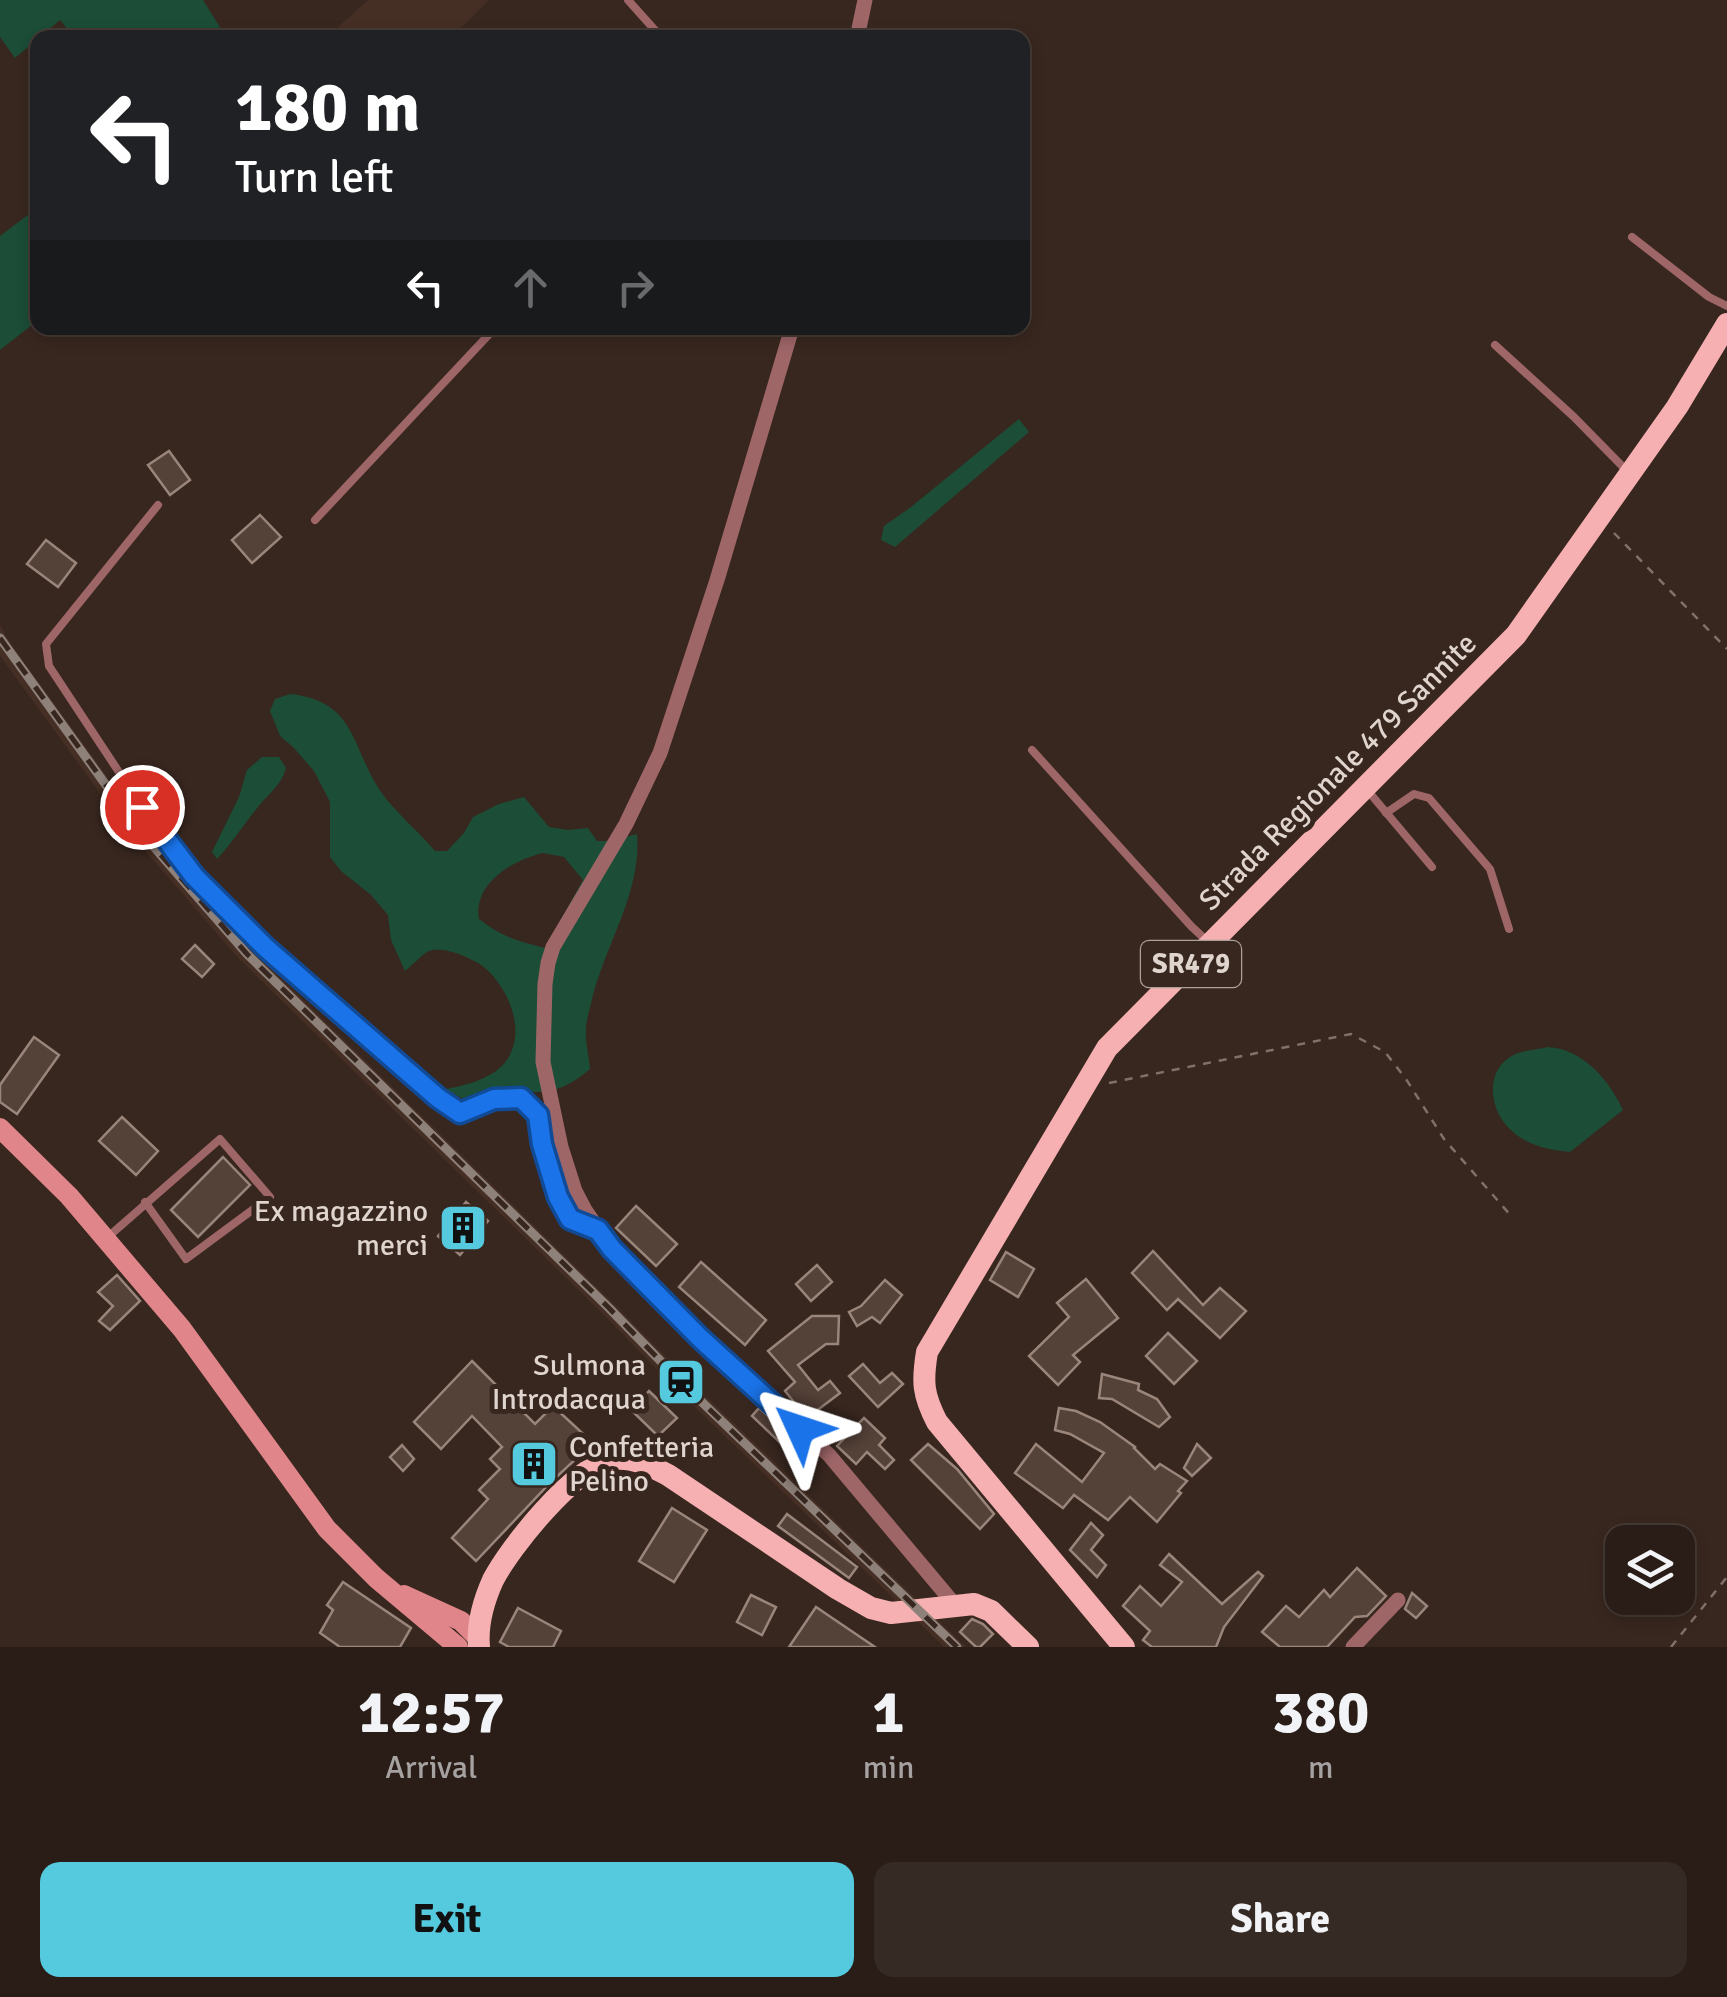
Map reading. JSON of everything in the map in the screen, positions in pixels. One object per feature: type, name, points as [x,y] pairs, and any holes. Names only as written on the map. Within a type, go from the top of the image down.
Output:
[{"type":"main road","name":"Strada Regionale 479 Sannite","points":[[1124,1647],[937,1422],[922,1382],[927,1352],[1107,1048],[1516,635],[1677,407],[1727,324]]},
{"type":"main road","points":[[0,1128],[69,1196],[182,1330],[327,1529],[416,1614],[466,1645]]},
{"type":"main road","points":[[466,1645],[492,1582],[536,1520],[592,1468],[620,1459],[641,1463],[668,1476],[871,1608],[890,1613],[974,1604],[991,1611],[1028,1647]]},
{"type":"main road","points":[[376,1578],[461,1621],[466,1645]]},
{"type":"main road","points":[[429,1605],[456,1608],[485,1601]]},
{"type":"street","points":[[859,30],[865,0]]},
{"type":"street","points":[[790,335],[717,580],[660,753],[639,801],[561,930],[548,963],[543,1062],[560,1147],[575,1192],[612,1249],[701,1339],[829,1455],[955,1606]]},
{"type":"street","points":[[1352,1647],[1398,1600]]},
{"type":"lane","points":[[628,0],[655,30]]},
{"type":"lane","points":[[1632,237],[1709,298],[1727,306]]},
{"type":"lane","points":[[316,520],[488,335]]},
{"type":"lane","points":[[1495,344],[1630,474]]},
{"type":"lane","points":[[158,506],[46,644],[49,666],[142,807],[194,876],[266,948],[460,1113],[494,1099],[521,1098],[538,1115],[558,1197],[570,1219],[598,1230]]},
{"type":"lane","points":[[1032,750],[1210,944]]},
{"type":"lane","points":[[1364,788],[1432,867]]},
{"type":"lane","points":[[1386,813],[1414,794],[1429,798],[1490,869],[1509,929]]},
{"type":"lane","points":[[106,1240],[146,1202],[220,1140],[270,1197],[186,1259],[146,1202]]},
{"type":"path","points":[[1600,517],[1727,649]]},
{"type":"path","points":[[1084,1088],[1351,1034],[1385,1052],[1444,1139],[1513,1218]]},
{"type":"path","points":[[1671,1647],[1727,1577]]},
{"type":"shaded area","points":[[368,0],[489,0],[459,30],[335,30]]},
{"type":"shaded area","points":[[0,625],[139,820],[251,949],[966,1647],[944,1647],[240,960],[127,830],[0,656]]},
{"type":"green space","points":[[0,0],[203,0],[222,30],[68,30],[60,20],[48,30],[30,30],[30,45],[15,58],[0,37]]},
{"type":"green space","points":[[30,213],[30,326],[0,350],[0,236]]},
{"type":"green space","points":[[1019,419],[1029,432],[895,547],[881,540],[884,526]]},
{"type":"green space","points":[[290,694],[312,698],[340,716],[381,792],[435,851],[447,851],[473,817],[524,797],[549,827],[588,828],[597,841],[637,834],[629,897],[587,1018],[590,1069],[567,1085],[547,1091],[515,1090],[474,1100],[446,1089],[485,1078],[507,1060],[515,1034],[504,991],[477,962],[440,950],[429,951],[405,971],[391,940],[388,915],[330,857],[330,802],[314,771],[280,736],[270,711],[275,699]],"holes":[[[543,853],[564,857],[583,880],[545,948],[510,938],[479,919],[482,894],[497,875]]]},
{"type":"green space","points":[[262,757],[279,757],[286,768],[284,774],[217,859],[212,852],[239,797],[247,770]]},
{"type":"green space","points":[[1548,1047],[1573,1053],[1593,1068],[1623,1110],[1570,1152],[1539,1146],[1518,1136],[1495,1104],[1493,1083],[1502,1064],[1518,1053]]},
{"type":"building","points":[[169,451],[190,480],[170,495],[148,465]]},
{"type":"building","points":[[260,515],[281,537],[252,563],[232,540]]},
{"type":"building","points":[[46,540],[76,563],[58,587],[27,564]]},
{"type":"building","points":[[195,945],[214,964],[202,977],[182,959]]},
{"type":"building","points":[[34,1037],[59,1055],[17,1114],[0,1102],[0,1085]]},
{"type":"building","points":[[122,1117],[158,1151],[136,1175],[99,1141]]},
{"type":"building","points":[[223,1157],[250,1185],[198,1237],[171,1210]]},
{"type":"building","name":"Ex magazzino merci","points":[[466,1202],[488,1221],[460,1255],[438,1236]]},
{"type":"building","points":[[636,1206],[677,1244],[656,1266],[616,1228]]},
{"type":"building","points":[[1153,1251],[1203,1305],[1220,1288],[1246,1311],[1220,1338],[1178,1299],[1167,1310],[1132,1273]]},
{"type":"building","points":[[1006,1252],[1034,1269],[1018,1297],[990,1280]]},
{"type":"building","points":[[701,1262],[766,1320],[745,1345],[679,1287]]},
{"type":"building","points":[[817,1265],[832,1282],[811,1301],[796,1284]]},
{"type":"building","points":[[117,1275],[140,1301],[110,1330],[99,1321],[113,1306],[98,1292]]},
{"type":"building","points":[[1086,1279],[1118,1318],[1073,1355],[1080,1362],[1058,1385],[1029,1356],[1069,1317],[1057,1303]]},
{"type":"building","points":[[885,1280],[902,1295],[880,1323],[872,1317],[857,1326],[849,1312],[861,1306]]},
{"type":"building","points":[[812,1316],[839,1316],[838,1344],[826,1344],[798,1365],[818,1390],[830,1381],[840,1393],[807,1418],[785,1391],[795,1382],[768,1351]]},
{"type":"building","points":[[1168,1333],[1197,1361],[1174,1384],[1146,1356]]},
{"type":"building","name":"Confetteria Pelino","points":[[472,1361],[535,1424],[553,1406],[593,1443],[476,1561],[452,1538],[488,1499],[479,1490],[500,1469],[490,1459],[502,1447],[472,1416],[441,1449],[414,1422]]},
{"type":"building","points":[[863,1364],[880,1383],[892,1373],[903,1384],[878,1407],[849,1376]]},
{"type":"building","points":[[1102,1374],[1139,1384],[1138,1390],[1157,1399],[1170,1417],[1159,1427],[1112,1399],[1099,1398]]},
{"type":"building","points":[[649,1391],[677,1418],[658,1436],[631,1410]]},
{"type":"building","points":[[759,1408],[798,1442],[789,1451],[752,1416]]},
{"type":"building","points":[[1059,1408],[1100,1422],[1135,1447],[1155,1469],[1160,1464],[1187,1481],[1157,1522],[1130,1497],[1108,1520],[1074,1495],[1063,1508],[1015,1473],[1036,1444],[1082,1482],[1104,1453],[1055,1430]]},
{"type":"building","points":[[864,1418],[885,1438],[879,1445],[894,1460],[885,1469],[867,1452],[856,1464],[837,1446]]},
{"type":"building","points":[[928,1444],[957,1469],[994,1514],[980,1529],[911,1460]]},
{"type":"building","points":[[1197,1444],[1211,1458],[1192,1476],[1184,1468]]},
{"type":"building","points":[[402,1445],[414,1459],[403,1471],[390,1457]]},
{"type":"building","points":[[672,1508],[707,1530],[674,1582],[639,1561]]},
{"type":"building","points":[[787,1514],[857,1567],[849,1578],[778,1526]]},
{"type":"building","points":[[1091,1523],[1103,1535],[1091,1550],[1106,1565],[1097,1577],[1070,1550]]},
{"type":"building","points":[[1169,1554],[1222,1604],[1258,1572],[1263,1576],[1224,1627],[1216,1647],[1152,1647],[1143,1640],[1150,1631],[1123,1606],[1140,1586],[1161,1606],[1182,1582],[1160,1565]]},
{"type":"building","points":[[1357,1568],[1386,1596],[1367,1616],[1355,1617],[1327,1647],[1280,1647],[1262,1632],[1286,1606],[1299,1617],[1324,1590],[1330,1597]]},
{"type":"building","points":[[343,1582],[411,1628],[400,1647],[340,1647],[320,1633],[333,1610],[327,1605]]},
{"type":"building","points":[[1412,1593],[1427,1606],[1416,1618],[1405,1609]]},
{"type":"building","points":[[751,1595],[776,1607],[762,1635],[737,1622]]},
{"type":"building","points":[[816,1607],[875,1647],[789,1647]]},
{"type":"building","points":[[518,1608],[561,1631],[553,1647],[509,1647],[500,1642]]},
{"type":"building","points":[[972,1619],[993,1634],[980,1647],[960,1632]]},
{"type":"railway","points":[[0,638],[134,824],[247,954],[681,1382],[957,1647]]},
{"type":"place","name":"Ex magazzino merci","points":[[463,1228]]},
{"type":"place","name":"Sulmona Introdacqua","points":[[681,1382]]},
{"type":"place","name":"Confetteria Pelino","points":[[534,1464]]},
{"type":"route","points":[[142,807],[194,876],[266,948],[438,1098],[460,1113],[494,1099],[521,1098],[538,1115],[558,1197],[570,1219],[598,1230],[701,1339],[800,1429]]}]
